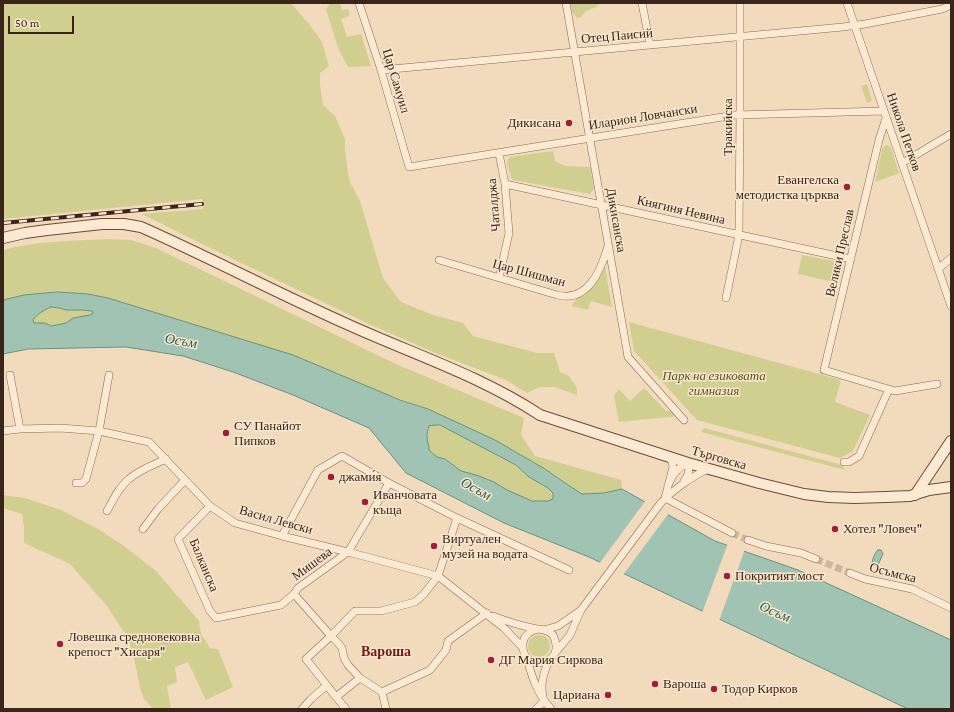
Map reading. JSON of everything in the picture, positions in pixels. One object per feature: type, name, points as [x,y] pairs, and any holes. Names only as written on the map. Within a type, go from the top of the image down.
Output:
[{"type":"street","name":"Цар Самуил","points":[[359,3],[409,167]]},
{"type":"street","name":"Дикисанска","points":[[566,3],[628,357],[684,420]]},
{"type":"street","points":[[642,3],[650,45]]},
{"type":"street","name":"Тракийска","points":[[726,298],[738,235],[740,3]]},
{"type":"street","name":"Никола Петков","points":[[847,3],[951,306]]},
{"type":"street","points":[[855,25],[942,9],[951,5]]},
{"type":"street","name":"Отец Паисий","points":[[380,70],[855,25]]},
{"type":"street","name":"Иларион Ловчански","points":[[409,167],[740,115],[885,115]]},
{"type":"street","name":"Велики Преслав","points":[[885,115],[824,370],[889,389]]},
{"type":"street","points":[[880,140],[892,134]]},
{"type":"street","points":[[902,163],[951,134]]},
{"type":"street","name":"Чаталджа","points":[[499,153],[505,184],[509,233],[499,278]]},
{"type":"street","name":"Княгиня Невина","points":[[505,184],[851,259]]},
{"type":"street","name":"Търговска","points":[[3,238],[25,233],[102,224],[124,224],[141,228],[349,325],[483,383],[540,415],[688,463],[759,483],[804,494],[855,498],[915,495],[929,490],[951,487]]},
{"type":"street","name":"Цар Шишман","points":[[439,260],[562,296],[568,296],[586,288],[595,278],[602,264],[608,244]]},
{"type":"street","points":[[938,269],[951,258]]},
{"type":"street","points":[[10,375],[20,429]]},
{"type":"street","points":[[76,483],[82,483],[86,479],[100,431],[108,375]]},
{"type":"street","points":[[844,462],[849,462],[859,456],[889,389],[895,391],[937,384]]},
{"type":"street","name":"Васил Левски","points":[[3,431],[60,428],[100,431],[149,442],[210,506],[235,523],[438,576],[486,613]]},
{"type":"street","points":[[915,495],[951,441]]},
{"type":"street","points":[[282,536],[318,470],[342,456],[389,483],[456,518],[569,570]]},
{"type":"street","points":[[663,501],[672,467],[672,458]]},
{"type":"street","points":[[107,510],[128,479],[166,459]]},
{"type":"street","points":[[668,485],[675,471],[688,463],[690,472],[687,478],[676,490]]},
{"type":"street","points":[[527,658],[536,663],[541,663],[551,657],[570,635],[581,610],[663,501],[696,474],[708,469]]},
{"type":"street","points":[[143,528],[158,509],[185,480]]},
{"type":"street","name":"Мишева","points":[[216,618],[281,605],[294,594],[298,588],[348,552],[389,483]]},
{"type":"street","points":[[663,501],[732,533]]},
{"type":"street","name":"Балканска","points":[[210,506],[178,539],[210,612],[216,618]]},
{"type":"street","points":[[346,709],[326,686],[306,659],[355,611],[382,611],[415,602],[423,595],[438,576],[456,518]]},
{"type":"street","points":[[748,540],[766,546],[801,552],[816,559]]},
{"type":"street","name":"Осъмска","points":[[850,573],[865,579],[912,589],[951,608]]},
{"type":"street","points":[[294,594],[342,648],[344,658],[348,665],[360,678],[382,692],[386,709]]},
{"type":"street","points":[[551,709],[544,701],[536,687],[524,653],[523,642],[525,637],[534,630],[558,626],[581,610]]},
{"type":"street","points":[[486,613],[525,627],[542,629],[553,635],[556,650],[551,657],[542,679],[544,701]]},
{"type":"street","points":[[486,613],[504,628],[523,648]]},
{"type":"street","points":[[382,692],[430,670],[446,650],[448,641],[486,613]]},
{"type":"street","points":[[336,697],[360,678]]},
{"type":"street","points":[[302,709],[326,686]]},
{"type":"street","points":[[536,709],[544,701]]},
{"type":"green space","points":[[3,3],[291,3],[322,42],[329,66],[320,73],[323,105],[335,116],[345,139],[349,180],[360,201],[383,278],[401,302],[433,315],[463,323],[473,336],[537,353],[554,353],[560,372],[569,376],[577,388],[577,395],[554,387],[540,387],[527,393],[506,380],[433,352],[369,324],[142,214],[203,209],[202,199],[3,219]]},
{"type":"green space","points":[[330,3],[340,3],[342,10],[348,9],[350,16],[341,19],[347,37],[361,34],[371,66],[348,67],[338,48],[326,9]]},
{"type":"green space","points":[[571,3],[601,3],[586,11],[581,17],[577,18],[572,12]]},
{"type":"green space","points":[[867,84],[872,101],[867,103],[861,86]]},
{"type":"green space","points":[[886,145],[891,148],[899,173],[875,182],[882,150]]},
{"type":"green space","points":[[553,151],[555,161],[565,166],[590,167],[594,189],[590,194],[513,180],[511,178],[507,162],[510,157]]},
{"type":"green space","points":[[106,239],[131,240],[156,248],[396,364],[524,418],[521,435],[535,456],[621,480],[622,489],[604,493],[582,494],[545,469],[495,440],[428,409],[184,322],[108,298],[88,294],[58,292],[24,295],[3,300],[3,250],[41,243]]},
{"type":"green space","points":[[802,255],[843,263],[838,283],[798,274]]},
{"type":"green space","points":[[605,266],[612,307],[591,301],[588,310],[572,306],[578,298],[591,289]]},
{"type":"green space","points":[[51,307],[66,310],[93,312],[90,315],[73,318],[65,323],[57,325],[51,326],[45,323],[34,323],[33,320],[37,316]]},
{"type":"green space","name":"Парк на езиковата гимназия","points":[[629,322],[841,380],[835,402],[870,415],[853,451],[840,458],[697,420],[634,351]]},
{"type":"green space","points":[[644,388],[666,411],[673,411],[678,416],[619,422],[614,396],[619,389],[630,401]]},
{"type":"green space","points":[[440,425],[516,465],[529,477],[548,488],[553,493],[553,499],[548,501],[532,501],[507,490],[494,482],[461,471],[445,459],[437,457],[429,450],[427,437],[429,426]]},
{"type":"green space","points":[[704,428],[842,465],[845,470],[701,432]]},
{"type":"green space","points":[[3,495],[25,498],[61,510],[98,529],[124,546],[156,571],[199,621],[201,634],[210,648],[218,649],[233,687],[206,700],[188,662],[175,667],[177,682],[167,686],[171,709],[153,709],[144,699],[140,688],[134,658],[127,637],[107,606],[70,564],[24,543],[22,514],[3,508]]},
{"type":"green space","points":[[539,635],[547,638],[550,646],[547,654],[539,657],[531,654],[528,646],[531,638]]},
{"type":"water","name":"Осъм","points":[[58,292],[88,294],[108,298],[293,355],[400,400],[428,409],[495,440],[545,469],[582,494],[604,493],[622,489],[715,541],[798,570],[951,640],[951,709],[908,709],[589,557],[504,523],[406,473],[369,428],[293,395],[233,372],[183,356],[126,347],[28,349],[3,354],[3,300],[24,295]],"holes":[[[51,307],[66,310],[93,312],[90,315],[73,318],[66,323],[57,325],[51,326],[45,323],[34,323],[33,320],[37,316]],[[440,425],[516,465],[529,477],[548,488],[553,493],[553,499],[548,501],[532,501],[507,490],[494,482],[461,471],[445,459],[437,457],[429,450],[427,435],[429,426]]]},
{"type":"water","points":[[878,550],[881,550],[883,554],[878,565],[876,566],[872,564],[872,562]]},
{"type":"pier","points":[[646,500],[669,513],[623,575],[599,564]]},
{"type":"pier","name":"Покритият мост","points":[[728,543],[745,549],[719,621],[702,613]]},
{"type":"tunnel","points":[[732,533],[748,540]]},
{"type":"tunnel","points":[[816,559],[850,573]]},
{"type":"railway","points":[[3,223],[202,204]]},
{"type":"place","name":"Дикисана","points":[[569,123]]},
{"type":"place","name":"Евангелска методистка църква","points":[[847,187]]},
{"type":"place","name":"СУ Панайот Пипков","points":[[226,433]]},
{"type":"place","name":"джами́я","points":[[331,477]]},
{"type":"place","name":"Иванчовата къща","points":[[365,502]]},
{"type":"place","name":"Хотел \"Ловеч\"","points":[[835,529]]},
{"type":"place","name":"Виртуален музей на водата","points":[[434,546]]},
{"type":"place","name":"Покритият мост","points":[[727,576]]},
{"type":"place","name":"Ловешка средновековна крепост \"Хисаря\"","points":[[60,644]]},
{"type":"place","name":"ДГ Мария Сиркова","points":[[491,660]]},
{"type":"place","name":"Вароша","points":[[655,684]]},
{"type":"place","name":"Тодор Кирков","points":[[714,689]]},
{"type":"place","name":"Цариана","points":[[608,695]]},
{"type":"district","name":"Вароша","points":[[386,652]]}]
